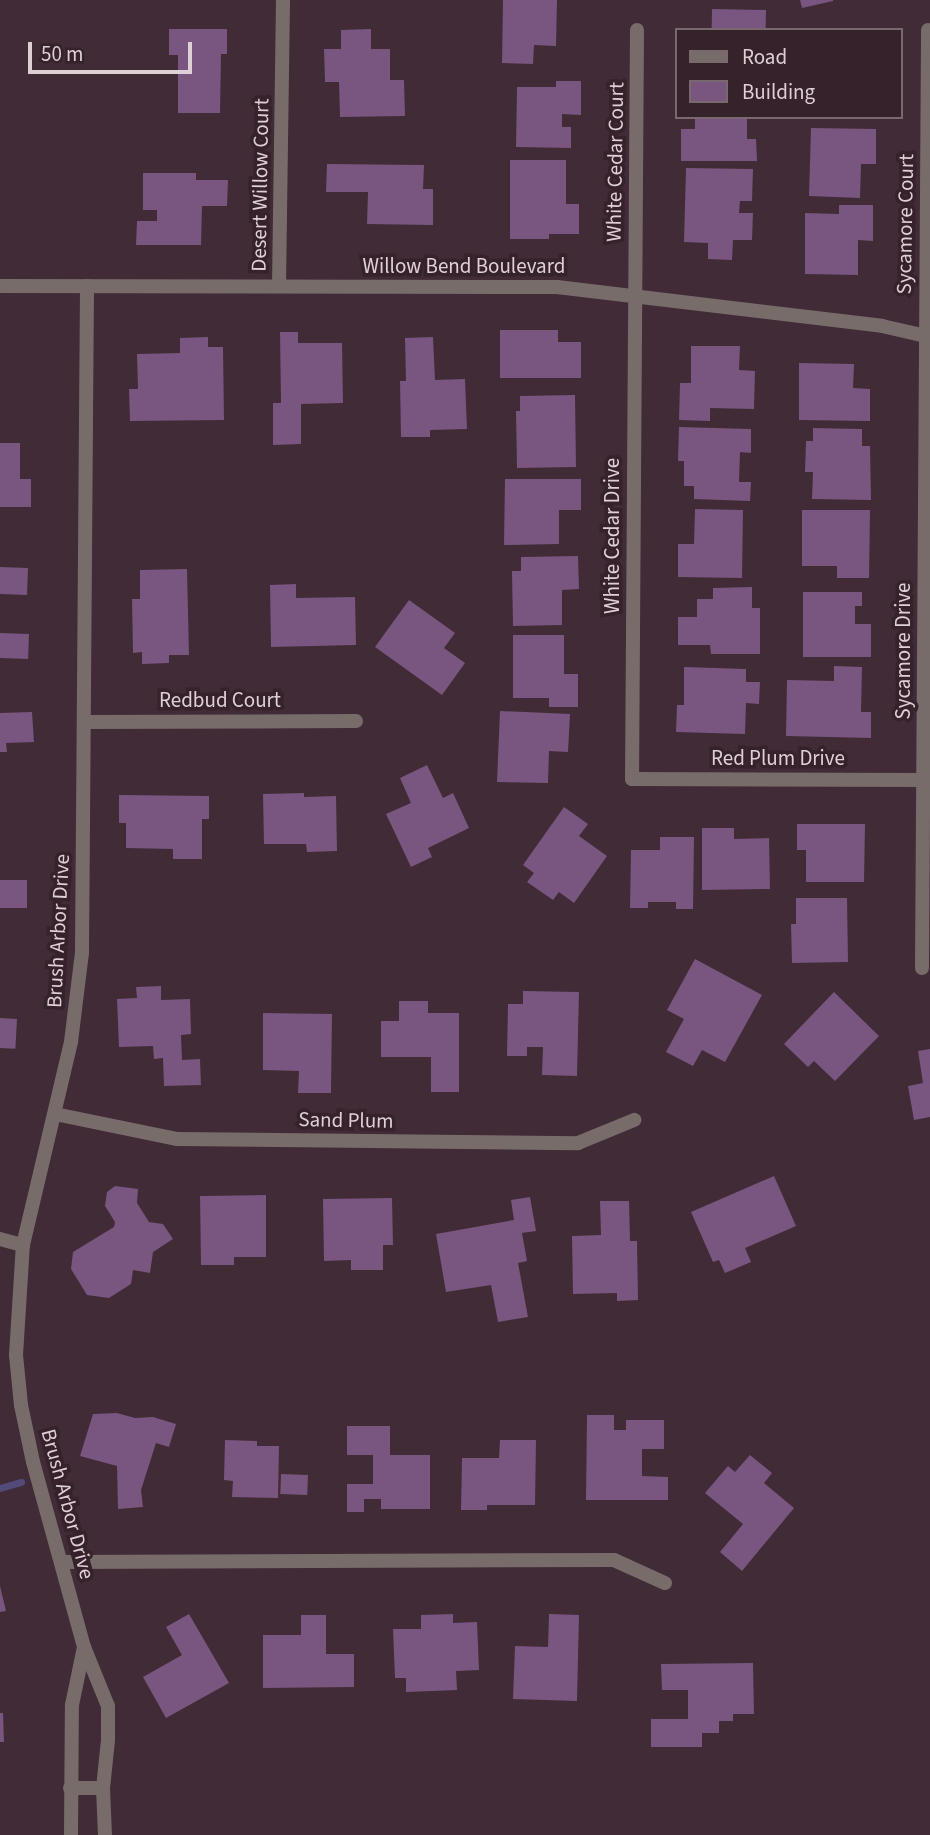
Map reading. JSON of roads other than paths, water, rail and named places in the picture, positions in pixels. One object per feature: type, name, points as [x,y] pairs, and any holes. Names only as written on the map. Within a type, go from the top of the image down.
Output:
[{"type":"street","name":"Desert Willow Court","points":[[279,286],[283,0]]},
{"type":"street","name":"White Cedar Court","points":[[634,294],[637,30]]},
{"type":"street","name":"Sycamore Court","points":[[928,30],[928,335]]},
{"type":"street","name":"Willow Bend Boulevard","points":[[0,286],[556,287],[634,294],[881,326],[928,335]]},
{"type":"street","name":"Brush Arbor Drive","points":[[87,286],[82,953],[75,1019],[23,1245],[17,1322],[21,1405],[33,1462],[84,1647],[107,1706],[108,1740],[103,1788],[105,1835]]},
{"type":"street","name":"White Cedar Drive","points":[[632,779],[634,294]]},
{"type":"street","name":"Sycamore Drive","points":[[922,968],[928,335]]},
{"type":"street","name":"Redbud Court","points":[[83,722],[356,721]]},
{"type":"street","name":"Red Plum Drive","points":[[632,779],[923,780]]},
{"type":"street","name":"Sand Plum","points":[[55,1114],[177,1139],[578,1143],[634,1120]]},
{"type":"street","points":[[0,1239],[23,1245]]},
{"type":"street","points":[[62,1562],[614,1560],[665,1583]]},
{"type":"street","name":"Brush Arbor Drive","points":[[71,1835],[72,1705],[84,1647]]},
{"type":"street","points":[[70,1788],[103,1788]]},
{"type":"waterway","points":[[0,1488],[21,1482]]}]
